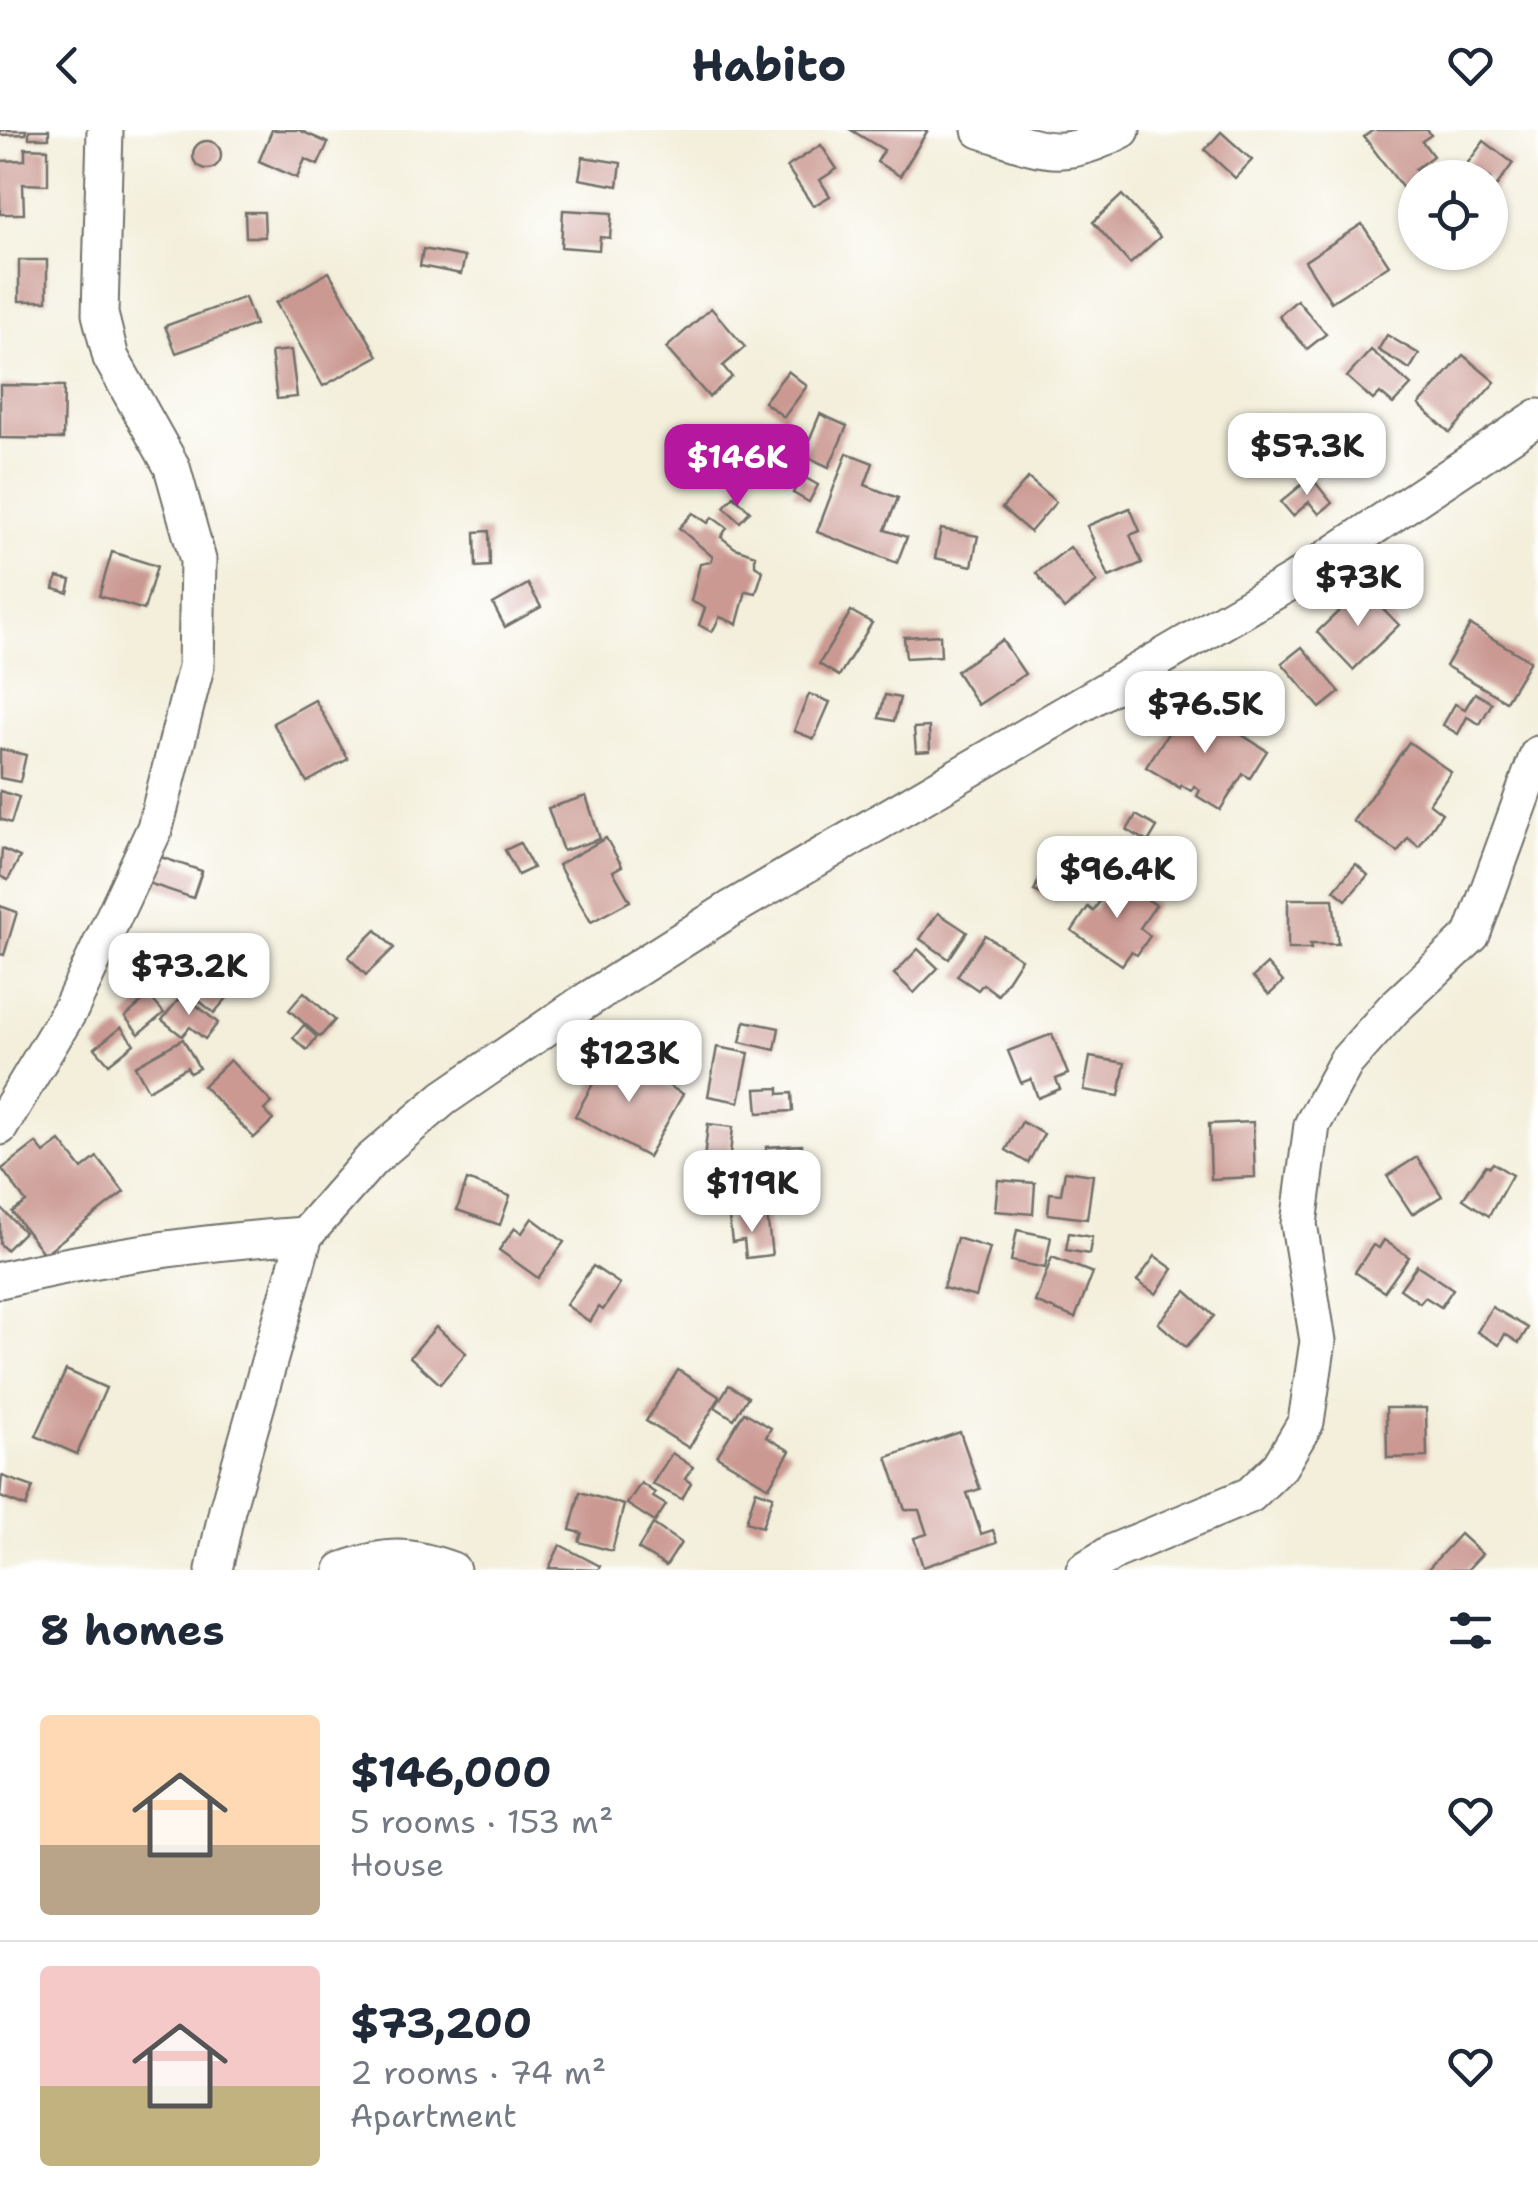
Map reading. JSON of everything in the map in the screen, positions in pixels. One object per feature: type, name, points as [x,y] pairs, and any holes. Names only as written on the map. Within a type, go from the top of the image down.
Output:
[{"type":"street","points":[[0,1127],[70,1008],[155,828],[196,667],[198,560],[172,467],[111,358],[100,314],[105,130]]},
{"type":"street","points":[[980,130],[1039,149],[1072,152],[1122,130]]},
{"type":"street","points":[[214,1570],[227,1510],[304,1235],[371,1160],[444,1098],[581,1004],[732,908],[1296,579],[1538,416]]},
{"type":"street","points":[[1084,1570],[1115,1551],[1250,1495],[1280,1466],[1306,1422],[1318,1342],[1299,1224],[1312,1126],[1346,1062],[1394,1008],[1472,935],[1538,754]]},
{"type":"street","points":[[0,1280],[84,1260],[202,1242],[304,1235]]},
{"type":"street","points":[[343,1570],[381,1557],[410,1558],[452,1570]]},
{"type":"building","points":[[0,130],[26,130],[26,134],[0,135]]},
{"type":"building","points":[[29,130],[49,130],[49,138],[29,138]]},
{"type":"building","points":[[272,130],[299,130],[328,143],[318,165],[305,159],[297,178],[259,161]]},
{"type":"building","points":[[851,130],[928,130],[900,176],[877,162],[884,150]]},
{"type":"building","points":[[1373,130],[1427,130],[1431,135],[1422,141],[1433,156],[1427,160],[1398,160],[1398,182],[1364,137]]},
{"type":"building","points":[[1221,132],[1252,160],[1235,178],[1205,150]]},
{"type":"building","points":[[207,141],[217,145],[221,155],[217,165],[207,169],[197,165],[193,155],[197,145]]},
{"type":"building","points":[[1484,141],[1513,163],[1508,170],[1508,160],[1470,160]]},
{"type":"building","points":[[821,145],[837,169],[820,180],[830,196],[813,206],[787,167]]},
{"type":"building","points":[[25,148],[48,149],[48,185],[23,184],[24,214],[0,214],[0,161],[25,160]]},
{"type":"building","points":[[583,157],[621,163],[618,186],[579,179]]},
{"type":"building","points":[[1122,195],[1160,237],[1130,264],[1093,222]]},
{"type":"building","points":[[563,210],[612,213],[610,238],[600,237],[599,250],[561,247]]},
{"type":"building","points":[[245,212],[264,212],[265,237],[246,237]]},
{"type":"building","points":[[1362,224],[1389,265],[1331,302],[1305,261]]},
{"type":"building","points":[[423,249],[465,257],[461,274],[420,266]]},
{"type":"building","points":[[19,260],[47,260],[47,301],[19,301]]},
{"type":"building","points":[[329,272],[378,356],[323,386],[276,303]]},
{"type":"building","points":[[245,297],[255,325],[176,353],[165,326]]},
{"type":"building","points":[[1297,300],[1326,334],[1307,349],[1279,316]]},
{"type":"building","points":[[711,308],[745,347],[723,366],[732,377],[709,397],[666,348]]},
{"type":"building","points":[[1387,335],[1419,354],[1410,369],[1378,350]]},
{"type":"building","points":[[291,350],[297,397],[277,399],[271,352]]},
{"type":"building","points":[[1371,350],[1411,385],[1393,404],[1380,393],[1373,400],[1347,377]]},
{"type":"building","points":[[1463,355],[1495,382],[1450,433],[1419,405]]},
{"type":"building","points":[[788,371],[807,386],[784,417],[764,402]]},
{"type":"building","points":[[0,385],[64,386],[63,439],[0,438]]},
{"type":"building","points":[[820,414],[847,426],[829,467],[803,455]]},
{"type":"building","points":[[847,453],[873,463],[865,485],[898,498],[885,530],[907,537],[897,563],[817,532]]},
{"type":"building","points":[[802,476],[818,485],[809,502],[793,493]]},
{"type":"building","points":[[1311,477],[1332,503],[1319,514],[1309,502],[1293,516],[1281,502]]},
{"type":"building","points":[[1028,478],[1056,502],[1030,532],[1002,508]]},
{"type":"building","points":[[734,496],[750,511],[740,522],[724,507]]},
{"type":"building","points":[[1130,508],[1140,531],[1130,535],[1142,563],[1109,577],[1087,526]]},
{"type":"building","points":[[693,513],[708,523],[712,517],[727,528],[721,537],[735,548],[755,555],[755,565],[763,571],[756,593],[746,591],[737,624],[720,617],[712,632],[699,625],[705,608],[691,601],[700,564],[711,562],[713,557],[679,528]]},
{"type":"building","points":[[941,529],[978,536],[972,566],[935,558]]},
{"type":"building","points":[[489,531],[490,566],[476,567],[475,532]]},
{"type":"building","points":[[1070,547],[1097,582],[1064,609],[1036,573]]},
{"type":"building","points":[[112,552],[157,566],[144,610],[99,596]]},
{"type":"building","points":[[57,577],[71,580],[68,593],[54,589]]},
{"type":"building","points":[[528,584],[541,607],[505,627],[493,604]]},
{"type":"building","points":[[1363,588],[1399,625],[1353,670],[1317,632]]},
{"type":"building","points":[[851,611],[872,623],[839,676],[819,664]]},
{"type":"building","points":[[1470,625],[1530,661],[1506,701],[1446,666]]},
{"type":"building","points":[[940,635],[941,656],[906,658],[904,637]]},
{"type":"building","points":[[1002,640],[1025,674],[978,705],[956,671]]},
{"type":"building","points":[[1302,647],[1340,692],[1320,708],[1282,663]]},
{"type":"building","points":[[1475,693],[1492,703],[1480,724],[1467,717],[1458,734],[1443,725],[1455,704],[1465,709]]},
{"type":"building","points":[[809,694],[830,702],[814,739],[794,731]]},
{"type":"building","points":[[885,695],[900,698],[894,721],[879,718]]},
{"type":"building","points":[[315,700],[348,759],[307,782],[273,723]]},
{"type":"building","points":[[1189,701],[1267,751],[1250,778],[1243,774],[1220,810],[1197,796],[1200,790],[1194,786],[1191,791],[1181,785],[1180,788],[1146,767]]},
{"type":"building","points":[[929,727],[930,751],[916,752],[914,728]]},
{"type":"building","points":[[1409,742],[1451,772],[1429,803],[1442,813],[1419,847],[1408,838],[1398,852],[1353,821]]},
{"type":"building","points":[[0,749],[26,755],[20,782],[0,778]]},
{"type":"building","points":[[0,791],[19,797],[11,823],[0,819]]},
{"type":"building","points":[[586,796],[600,839],[563,851],[548,808]]},
{"type":"building","points":[[1136,815],[1157,827],[1148,842],[1127,830]]},
{"type":"building","points":[[606,838],[622,866],[613,871],[630,901],[591,922],[558,865]]},
{"type":"building","points":[[520,843],[533,868],[518,875],[505,850]]},
{"type":"building","points":[[2,849],[20,857],[8,880],[0,876]]},
{"type":"building","points":[[158,856],[202,871],[193,898],[148,883]]},
{"type":"building","points":[[1049,856],[1082,871],[1076,885],[1067,881],[1058,901],[1034,891]]},
{"type":"building","points":[[1356,864],[1368,875],[1346,900],[1334,890]]},
{"type":"building","points":[[1120,872],[1136,883],[1132,889],[1156,905],[1140,928],[1150,936],[1137,955],[1131,952],[1122,965],[1072,931],[1088,907],[1093,911]]},
{"type":"building","points":[[1288,899],[1333,899],[1338,944],[1288,949]]},
{"type":"building","points":[[0,906],[17,912],[4,955],[0,954]]},
{"type":"building","points":[[938,913],[967,932],[949,959],[920,939]]},
{"type":"building","points":[[376,930],[394,948],[366,975],[348,957]]},
{"type":"building","points":[[985,935],[1021,959],[998,995],[983,984],[978,990],[957,976]]},
{"type":"building","points":[[918,949],[938,968],[914,993],[894,974]]},
{"type":"building","points":[[206,963],[223,977],[214,987],[227,998],[214,1013],[185,989]]},
{"type":"building","points":[[1267,964],[1283,982],[1269,995],[1253,977]]},
{"type":"building","points":[[304,992],[335,1020],[320,1037],[289,1010]]},
{"type":"building","points":[[183,994],[218,1023],[205,1039],[190,1027],[182,1036],[162,1020]]},
{"type":"building","points":[[149,996],[164,1013],[139,1034],[125,1017]]},
{"type":"building","points":[[745,1021],[779,1028],[775,1050],[740,1042]]},
{"type":"building","points":[[304,1025],[317,1037],[307,1050],[293,1038]]},
{"type":"building","points":[[121,1027],[134,1044],[109,1064],[95,1048]]},
{"type":"building","points":[[1052,1034],[1068,1074],[1056,1079],[1060,1089],[1038,1098],[1031,1079],[1021,1083],[1008,1051]]},
{"type":"building","points":[[183,1039],[199,1068],[190,1073],[187,1067],[148,1090],[135,1066]]},
{"type":"building","points":[[664,1042],[688,1043],[687,1071],[662,1070]]},
{"type":"building","points":[[717,1047],[749,1053],[739,1102],[708,1096]]},
{"type":"building","points":[[610,1053],[683,1094],[648,1157],[575,1116]]},
{"type":"building","points":[[1090,1057],[1125,1063],[1119,1096],[1084,1090]]},
{"type":"building","points":[[230,1060],[272,1103],[264,1110],[273,1120],[254,1138],[203,1086]]},
{"type":"building","points":[[779,1088],[779,1094],[792,1093],[793,1111],[758,1113],[756,1089]]},
{"type":"building","points":[[1022,1122],[1044,1134],[1028,1163],[1006,1150]]},
{"type":"building","points":[[1253,1122],[1255,1177],[1211,1179],[1209,1124]]},
{"type":"building","points":[[708,1124],[733,1127],[728,1172],[703,1169]]},
{"type":"building","points":[[60,1141],[82,1169],[97,1157],[124,1192],[44,1254],[12,1212],[26,1202],[2,1169],[36,1143],[44,1153]]},
{"type":"building","points":[[802,1145],[803,1172],[767,1174],[766,1147]]},
{"type":"building","points":[[1417,1157],[1442,1196],[1412,1214],[1387,1176]]},
{"type":"building","points":[[1493,1163],[1512,1175],[1489,1216],[1463,1199],[1486,1165],[1490,1167]]},
{"type":"building","points":[[1065,1171],[1093,1175],[1087,1219],[1048,1214],[1050,1193],[1061,1194]]},
{"type":"building","points":[[467,1180],[510,1196],[500,1225],[457,1210]]},
{"type":"building","points":[[998,1180],[1035,1183],[1033,1214],[995,1211]]},
{"type":"building","points":[[0,1207],[24,1232],[6,1250],[0,1244]]},
{"type":"building","points":[[767,1214],[772,1255],[746,1258],[744,1240],[732,1242],[729,1218]]},
{"type":"building","points":[[532,1218],[564,1242],[538,1278],[499,1250],[515,1228],[522,1233]]},
{"type":"building","points":[[1017,1230],[1051,1237],[1045,1268],[1011,1261]]},
{"type":"building","points":[[1069,1233],[1092,1237],[1089,1254],[1066,1250]]},
{"type":"building","points":[[957,1238],[990,1248],[976,1297],[943,1288]]},
{"type":"building","points":[[1384,1240],[1409,1257],[1384,1292],[1355,1272],[1373,1245],[1379,1248]]},
{"type":"building","points":[[1155,1256],[1173,1269],[1156,1294],[1137,1281]]},
{"type":"building","points":[[1052,1257],[1093,1273],[1075,1318],[1035,1302]]},
{"type":"building","points":[[1417,1265],[1453,1289],[1441,1307],[1425,1297],[1420,1303],[1400,1289]]},
{"type":"building","points":[[593,1266],[620,1284],[590,1322],[566,1305]]},
{"type":"building","points":[[1186,1291],[1214,1316],[1186,1347],[1158,1323]]},
{"type":"building","points":[[1492,1307],[1528,1328],[1519,1343],[1505,1334],[1499,1345],[1477,1332]]},
{"type":"building","points":[[436,1327],[466,1353],[440,1384],[410,1357]]},
{"type":"building","points":[[66,1370],[106,1388],[77,1454],[36,1436]]},
{"type":"building","points":[[678,1370],[720,1397],[689,1448],[646,1421]]},
{"type":"building","points":[[729,1385],[748,1397],[734,1419],[715,1407]]},
{"type":"building","points":[[1386,1408],[1426,1408],[1427,1457],[1387,1458]]},
{"type":"building","points":[[744,1412],[771,1428],[766,1437],[790,1451],[769,1487],[717,1456]]},
{"type":"building","points":[[960,1432],[980,1489],[967,1493],[981,1534],[993,1530],[997,1542],[923,1567],[914,1538],[927,1534],[919,1510],[905,1510],[887,1457]]},
{"type":"building","points":[[672,1453],[693,1467],[685,1479],[691,1483],[682,1499],[652,1484]]},
{"type":"building","points":[[2,1476],[33,1487],[26,1507],[0,1497]]},
{"type":"building","points":[[641,1483],[666,1505],[655,1522],[627,1504]]},
{"type":"building","points":[[756,1490],[773,1496],[762,1527],[746,1522]]},
{"type":"building","points":[[580,1492],[624,1505],[612,1551],[579,1542],[582,1533],[570,1530]]},
{"type":"building","points":[[653,1524],[681,1543],[666,1566],[638,1549]]},
{"type":"building","points":[[1460,1534],[1482,1554],[1467,1570],[1427,1570]]},
{"type":"building","points":[[560,1545],[600,1566],[598,1570],[549,1568]]}]
